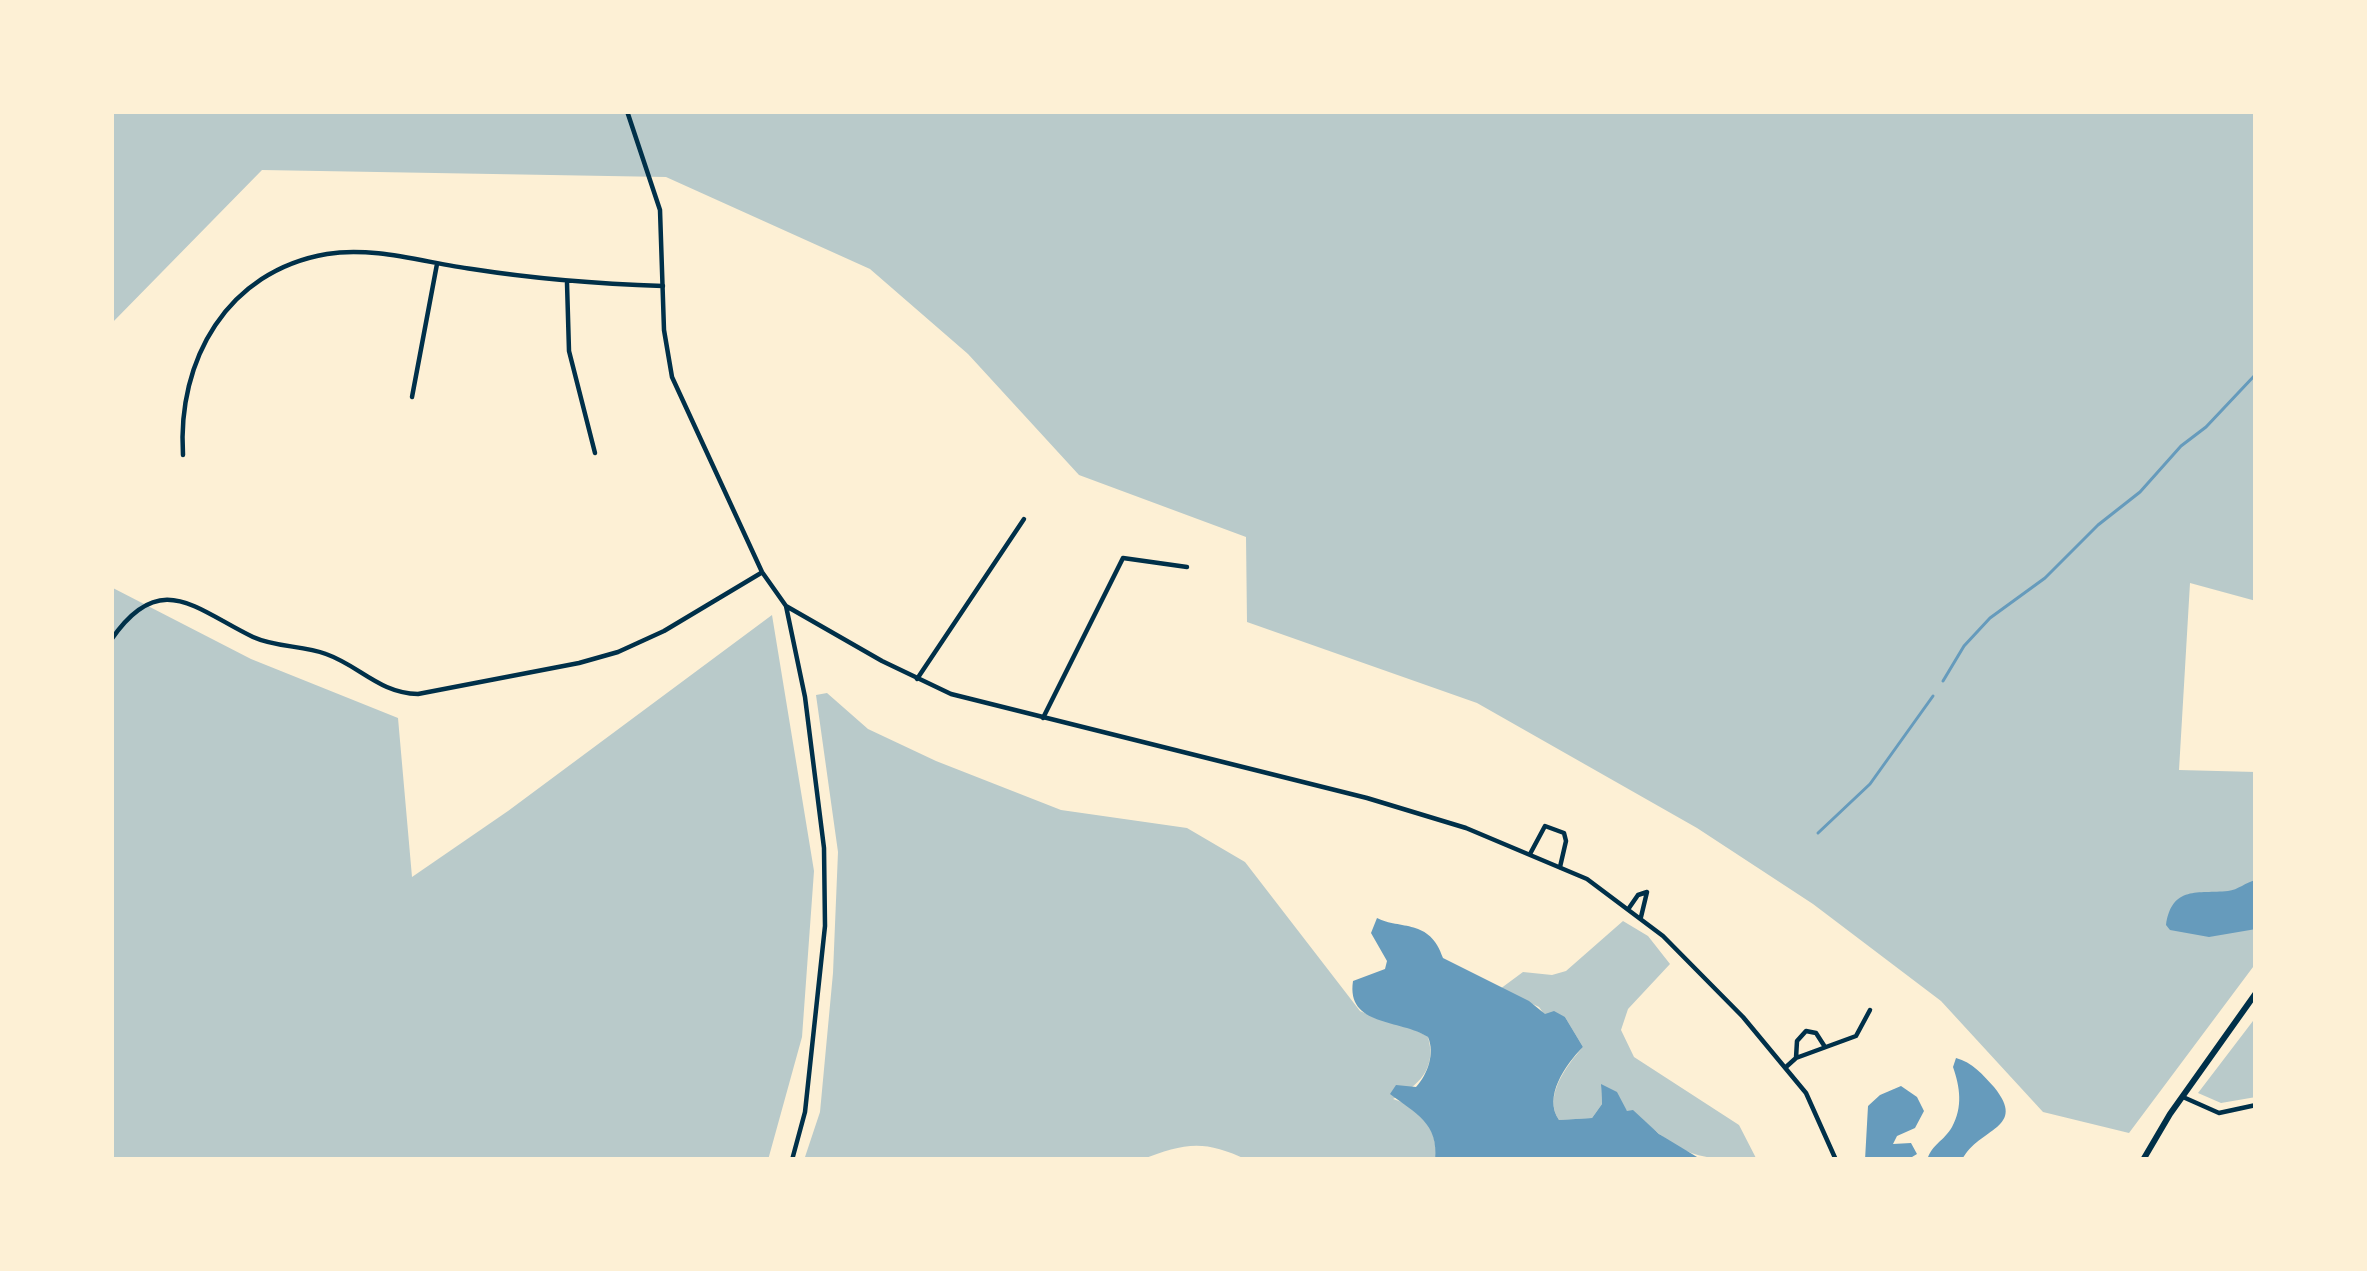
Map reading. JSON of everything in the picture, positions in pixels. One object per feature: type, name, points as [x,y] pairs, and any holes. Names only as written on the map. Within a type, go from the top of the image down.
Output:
[{"type":"main road","points":[[2143,1160],[2182,1096],[2256,994]]},
{"type":"street","points":[[627,111],[657,196],[664,330],[672,377],[762,572],[786,606],[811,739],[826,890],[812,1057],[793,1160]]},
{"type":"street","points":[[183,455],[183,406],[201,346],[223,312],[248,287],[276,271],[328,254],[370,254],[567,283],[663,286]]},
{"type":"street","points":[[412,397],[436,264]]},
{"type":"street","points":[[567,283],[568,351],[595,453]]},
{"type":"street","points":[[917,679],[1024,519]]},
{"type":"street","points":[[1042,718],[1123,558],[1187,567]]},
{"type":"street","points":[[111,640],[142,606],[167,598],[183,600],[263,641],[329,655],[394,692],[434,693],[618,652],[664,631],[762,572]]},
{"type":"street","points":[[786,606],[951,694],[1315,783],[1466,828],[1588,879],[1641,917],[1715,988],[1786,1067],[1806,1093],[1836,1160]]},
{"type":"street","points":[[1530,854],[1545,826],[1558,830],[1566,842],[1560,867]]},
{"type":"street","points":[[1629,908],[1638,895],[1647,892],[1641,917]]},
{"type":"street","points":[[1786,1067],[1796,1058],[1856,1036],[1870,1010]]},
{"type":"street","points":[[1796,1058],[1797,1041],[1806,1030],[1816,1033],[1826,1049]]},
{"type":"street","points":[[2182,1096],[2219,1113],[2256,1106]]},
{"type":"shaded area","points":[[111,111],[2256,111],[2256,601],[2190,583],[2179,770],[2256,772],[2256,963],[2129,1133],[2043,1112],[1941,1001],[1813,904],[1697,828],[1477,703],[1247,622],[1246,537],[1079,475],[968,354],[870,269],[666,177],[262,170],[111,324]]},
{"type":"shaded area","points":[[111,587],[251,659],[398,718],[412,877],[772,615],[814,871],[802,1037],[768,1160],[111,1160]]},
{"type":"shaded area","points":[[827,693],[868,729],[936,761],[1061,810],[1187,828],[1245,862],[1360,1011],[1428,1037],[1430,1058],[1424,1075],[1393,1099],[1426,1122],[1434,1139],[1435,1160],[1247,1160],[1194,1146],[1141,1160],[804,1160],[820,1112],[833,973],[838,852],[816,695]]},
{"type":"shaded area","points":[[1623,921],[1648,936],[1670,964],[1628,1009],[1621,1030],[1634,1057],[1739,1125],[1757,1160],[1717,1159],[1676,1146],[1601,1086],[1602,1104],[1592,1118],[1559,1120],[1555,1092],[1583,1047],[1565,1017],[1544,1014],[1539,1007],[1500,989],[1523,972],[1552,975],[1566,971]]},
{"type":"shaded area","points":[[2256,1017],[2256,1097],[2221,1103],[2198,1093]]},
{"type":"water","points":[[2256,880],[2256,929],[2209,937],[2170,930],[2166,925],[2180,897],[2232,890]]},
{"type":"water","points":[[1377,918],[1422,931],[1443,958],[1529,1001],[1545,1014],[1554,1011],[1565,1017],[1583,1047],[1563,1072],[1555,1092],[1559,1120],[1592,1118],[1602,1104],[1601,1084],[1617,1092],[1627,1111],[1633,1110],[1659,1134],[1702,1160],[1435,1160],[1429,1128],[1390,1094],[1396,1085],[1416,1087],[1420,1082],[1430,1056],[1428,1037],[1367,1014],[1353,996],[1353,981],[1385,969],[1387,961],[1371,933]]},
{"type":"water","points":[[1956,1058],[1990,1082],[2006,1111],[1997,1127],[1962,1160],[1927,1160],[1958,1112]]},
{"type":"water","points":[[1901,1086],[1917,1097],[1924,1111],[1915,1128],[1897,1136],[1893,1144],[1911,1143],[1917,1154],[1907,1160],[1865,1160],[1868,1106]]},
{"type":"waterway","points":[[1943,681],[1964,646],[1990,618],[2045,578],[2098,525],[2140,492],[2256,374]]},
{"type":"waterway","points":[[1818,833],[1870,784],[1933,696]]}]
